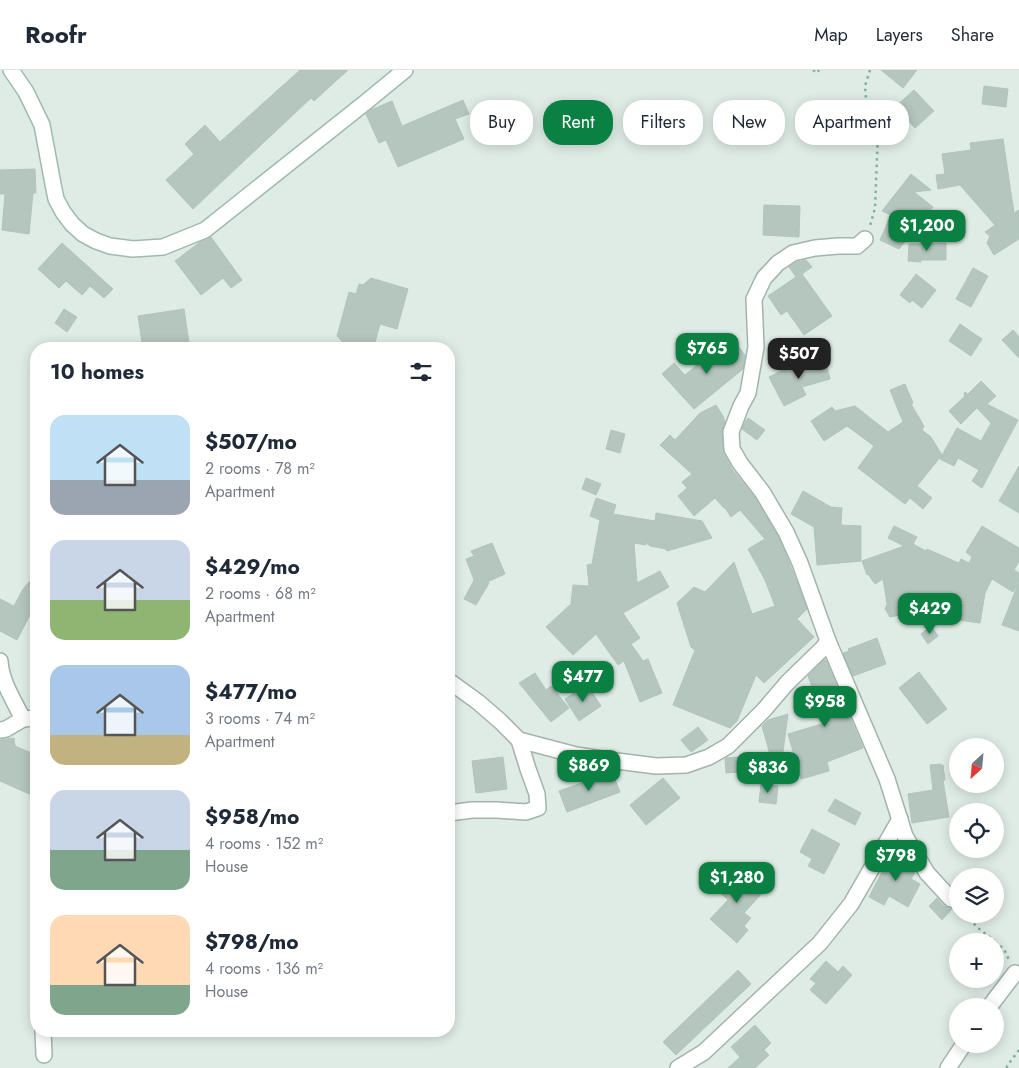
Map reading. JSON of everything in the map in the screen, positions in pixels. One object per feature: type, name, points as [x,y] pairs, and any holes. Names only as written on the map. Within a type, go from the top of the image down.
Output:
[{"type":"street","points":[[10,70],[26,92],[42,125],[56,199],[63,212],[83,234],[96,241],[110,246],[133,249],[163,247],[205,230],[406,70]]},
{"type":"street","points":[[865,239],[857,246],[823,247],[793,252],[778,263],[764,278],[754,299],[756,347],[748,392],[740,406],[731,432],[732,449],[763,494],[789,539],[800,563],[828,641],[887,779],[905,836],[927,873],[949,897]]},
{"type":"street","points":[[519,740],[576,755],[609,760],[656,766],[686,765],[709,757],[728,746],[828,641]]},
{"type":"street","points":[[0,661],[7,686],[30,718],[0,730]]},
{"type":"street","points":[[455,685],[500,720],[519,740],[537,794],[538,808],[526,812],[472,810],[455,812]]},
{"type":"street","points":[[678,1068],[704,1052],[820,944],[851,904],[900,819]]},
{"type":"street","points":[[996,998],[1015,972]]},
{"type":"street","points":[[43,1037],[44,1055]]},
{"type":"street","points":[[948,1068],[958,1053]]},
{"type":"path","points":[[813,70],[817,73],[819,70]]},
{"type":"path","points":[[865,239],[875,208],[878,133],[866,99],[865,86],[870,70]]},
{"type":"path","points":[[973,923],[985,933]]},
{"type":"path","points":[[1007,1068],[1019,1050]]},
{"type":"building","points":[[300,70],[348,70],[314,101],[311,98],[193,209],[166,180],[194,154],[185,144],[205,125],[220,142]]},
{"type":"building","points":[[881,70],[917,70],[903,88]]},
{"type":"building","points":[[984,86],[1008,89],[1006,107],[982,104]]},
{"type":"building","points":[[914,90],[934,111],[915,128],[909,122],[909,100],[903,100]]},
{"type":"building","points":[[463,100],[469,114],[455,119],[464,139],[398,167],[386,140],[379,143],[366,114],[392,101],[402,126]]},
{"type":"building","points":[[1003,139],[1014,213],[1019,210],[1019,239],[994,255],[987,243],[990,236],[985,232],[995,225],[960,185],[938,189],[936,175],[945,174],[942,154],[971,150],[970,143]]},
{"type":"building","points":[[35,169],[36,193],[33,193],[29,234],[2,230],[5,194],[0,194],[0,170]]},
{"type":"building","points":[[911,174],[931,190],[914,192],[933,207],[899,249],[880,240],[891,215],[882,211]]},
{"type":"building","points":[[764,205],[800,206],[799,237],[763,235]]},
{"type":"building","points":[[211,237],[242,280],[231,288],[223,278],[201,295],[175,261],[200,242]]},
{"type":"building","points":[[62,243],[113,289],[104,298],[90,286],[82,295],[66,281],[59,288],[38,269]]},
{"type":"building","points":[[946,243],[946,260],[908,261],[909,244]]},
{"type":"building","points":[[806,260],[812,267],[802,274],[832,316],[804,335],[787,311],[781,315],[768,296],[796,277],[789,267],[797,262]]},
{"type":"building","points":[[973,268],[988,276],[971,307],[956,299]]},
{"type":"building","points":[[916,274],[936,290],[922,308],[912,300],[910,303],[900,295]]},
{"type":"building","points":[[371,278],[408,289],[397,329],[380,324],[375,342],[343,342],[337,336],[349,292],[356,294],[359,284],[363,285]]},
{"type":"building","points":[[64,309],[77,317],[67,332],[55,323]]},
{"type":"building","points":[[184,309],[189,342],[142,342],[138,316]]},
{"type":"building","points":[[960,324],[982,339],[971,356],[949,341]]},
{"type":"building","points":[[1013,330],[1019,337],[1019,358],[1002,340]]},
{"type":"building","points":[[734,341],[745,355],[743,369],[694,409],[662,374],[674,363],[685,375],[703,360],[706,363]]},
{"type":"building","points":[[825,359],[830,379],[802,387],[806,395],[784,406],[769,377],[791,366],[792,368]]},
{"type":"building","points":[[981,381],[996,396],[987,404],[1018,420],[982,488],[972,481],[979,470],[958,458],[954,466],[940,459],[957,428],[981,441],[991,423],[977,408],[961,424],[949,411],[965,396],[965,392],[968,394]]},
{"type":"building","points":[[905,384],[913,403],[911,404],[924,426],[922,430],[931,437],[942,455],[917,486],[932,498],[923,509],[910,498],[905,504],[858,468],[874,446],[847,426],[824,441],[811,421],[832,407],[835,411],[855,406],[888,432],[903,422],[890,390]]},
{"type":"building","points":[[716,405],[725,422],[722,433],[724,453],[732,469],[755,498],[778,536],[807,609],[797,619],[814,637],[764,683],[756,675],[737,721],[730,728],[673,705],[695,650],[691,647],[677,603],[694,587],[705,592],[734,562],[752,614],[775,606],[765,580],[748,549],[765,539],[740,510],[731,517],[715,498],[694,516],[678,496],[687,488],[682,482],[692,474],[660,445],[670,435],[675,440],[700,413]]},
{"type":"building","points":[[748,418],[765,430],[757,440],[742,429]]},
{"type":"building","points":[[611,430],[625,434],[620,453],[606,449]]},
{"type":"building","points":[[1019,466],[1019,513],[999,501]]},
{"type":"building","points":[[586,478],[601,484],[596,495],[582,489]]},
{"type":"building","points":[[803,491],[831,507],[842,508],[841,525],[861,526],[861,561],[817,565],[814,527],[791,514]]},
{"type":"building","points":[[596,498],[616,505],[613,514],[655,521],[656,513],[702,521],[712,538],[667,551],[666,549],[650,546],[644,541],[646,545],[634,543],[637,583],[660,571],[669,587],[623,613],[640,638],[631,644],[643,661],[648,659],[662,693],[640,702],[624,661],[618,665],[596,634],[573,655],[546,627],[571,604],[573,585],[589,586],[587,565],[592,564],[600,520],[590,516]]},
{"type":"building","points":[[894,526],[917,537],[913,544],[926,551],[927,549],[959,563],[961,559],[969,563],[972,557],[966,552],[982,526],[1019,548],[1019,561],[1014,570],[1019,573],[1019,582],[1013,592],[992,579],[985,593],[980,623],[944,618],[966,602],[890,617],[885,609],[887,604],[883,579],[875,584],[867,575],[862,561],[904,546],[888,538]]},
{"type":"building","points":[[492,543],[505,574],[487,582],[489,583],[476,605],[464,599],[474,580],[466,559],[474,556],[471,551]]},
{"type":"building","points":[[30,581],[30,615],[17,640],[0,631],[0,599],[14,606],[23,589]]},
{"type":"building","points":[[1019,584],[1019,631],[1002,625]]},
{"type":"building","points":[[931,626],[938,636],[928,644],[921,634]]},
{"type":"building","points":[[877,638],[886,664],[853,676],[843,653],[849,651],[848,649]]},
{"type":"building","points":[[826,660],[863,748],[827,762],[829,771],[801,779],[788,734],[825,723],[808,676]]},
{"type":"building","points":[[919,672],[947,709],[927,724],[899,688]]},
{"type":"building","points":[[535,673],[546,690],[551,686],[569,708],[551,722],[519,683]]},
{"type":"building","points":[[587,685],[601,706],[579,721],[565,699]]},
{"type":"building","points":[[788,714],[782,759],[772,762],[762,726],[768,720]]},
{"type":"building","points":[[698,727],[708,740],[691,752],[681,740]]},
{"type":"building","points":[[14,738],[15,746],[30,752],[30,794],[0,781],[0,740]]},
{"type":"building","points":[[763,755],[764,770],[726,773],[726,758]]},
{"type":"building","points":[[503,757],[507,789],[476,793],[472,761]]},
{"type":"building","points":[[930,765],[943,765],[945,780],[943,780],[949,817],[912,823],[908,794],[933,790]]},
{"type":"building","points":[[612,772],[620,792],[567,812],[559,791]]},
{"type":"building","points":[[663,778],[680,798],[646,825],[630,805]]},
{"type":"building","points":[[761,784],[778,786],[776,804],[759,802]]},
{"type":"building","points":[[835,799],[861,813],[855,825],[828,811]]},
{"type":"building","points":[[812,829],[840,844],[824,874],[808,866],[812,859],[800,852]]},
{"type":"building","points":[[892,853],[910,862],[915,872],[911,879],[920,884],[908,907],[889,896],[884,905],[869,897]]},
{"type":"building","points":[[747,868],[757,876],[752,881],[764,891],[744,913],[751,918],[744,926],[748,930],[737,943],[710,919],[728,900],[717,890],[732,874],[738,879]]},
{"type":"building","points":[[937,898],[944,906],[949,908],[949,912],[942,920],[929,906]]},
{"type":"building","points":[[826,961],[838,972],[843,966],[852,975],[826,1004],[810,990],[816,983],[810,979]]},
{"type":"building","points":[[738,970],[751,984],[676,1055],[663,1042]]},
{"type":"building","points":[[755,1025],[771,1043],[764,1050],[769,1055],[755,1068],[728,1068],[740,1057],[731,1047]]}]
